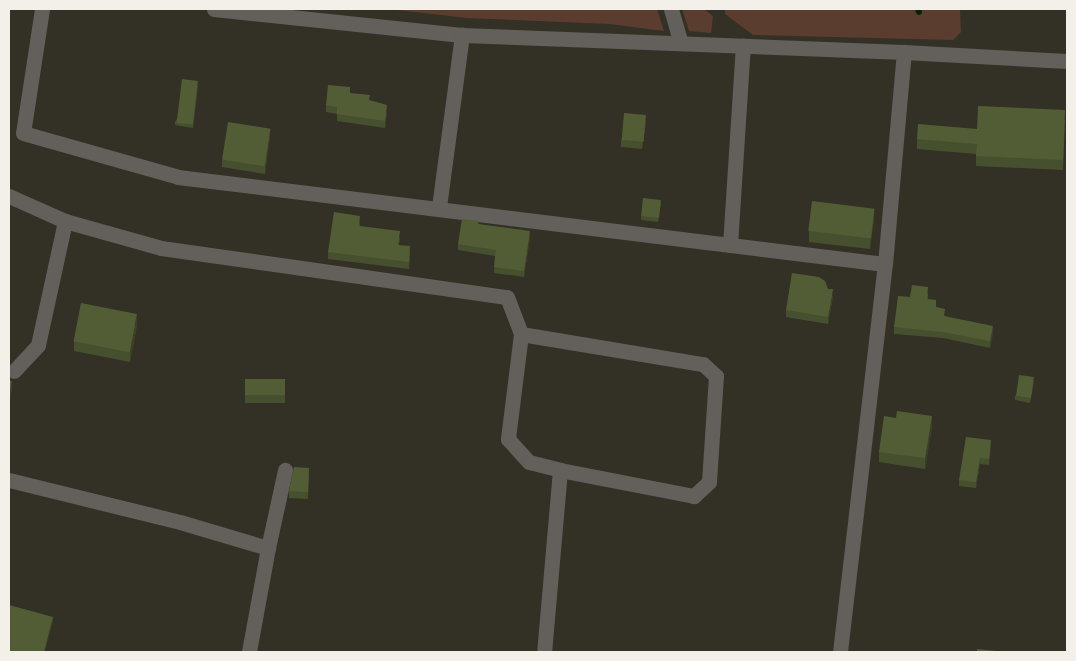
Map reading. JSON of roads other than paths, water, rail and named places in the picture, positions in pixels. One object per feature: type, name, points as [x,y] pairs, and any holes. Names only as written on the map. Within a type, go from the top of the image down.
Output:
[{"type":"street","points":[[42,9],[23,132],[178,177],[439,207],[886,264]]},
{"type":"street","points":[[214,9],[462,36],[742,45],[1067,62]]},
{"type":"street","points":[[670,9],[681,43]]},
{"type":"street","points":[[439,207],[462,36]]},
{"type":"street","points":[[730,245],[742,45]]},
{"type":"street","points":[[840,652],[886,264],[904,52]]},
{"type":"street","points":[[9,196],[65,221],[161,248],[507,297],[520,334],[508,439],[529,462],[560,470],[694,496],[709,482],[716,376],[704,364],[520,334]]},
{"type":"street","points":[[14,371],[38,345],[65,221]]},
{"type":"street","points":[[249,652],[268,548],[285,470]]},
{"type":"street","points":[[544,652],[560,470]]},
{"type":"street","points":[[9,480],[170,520],[268,548]]}]
